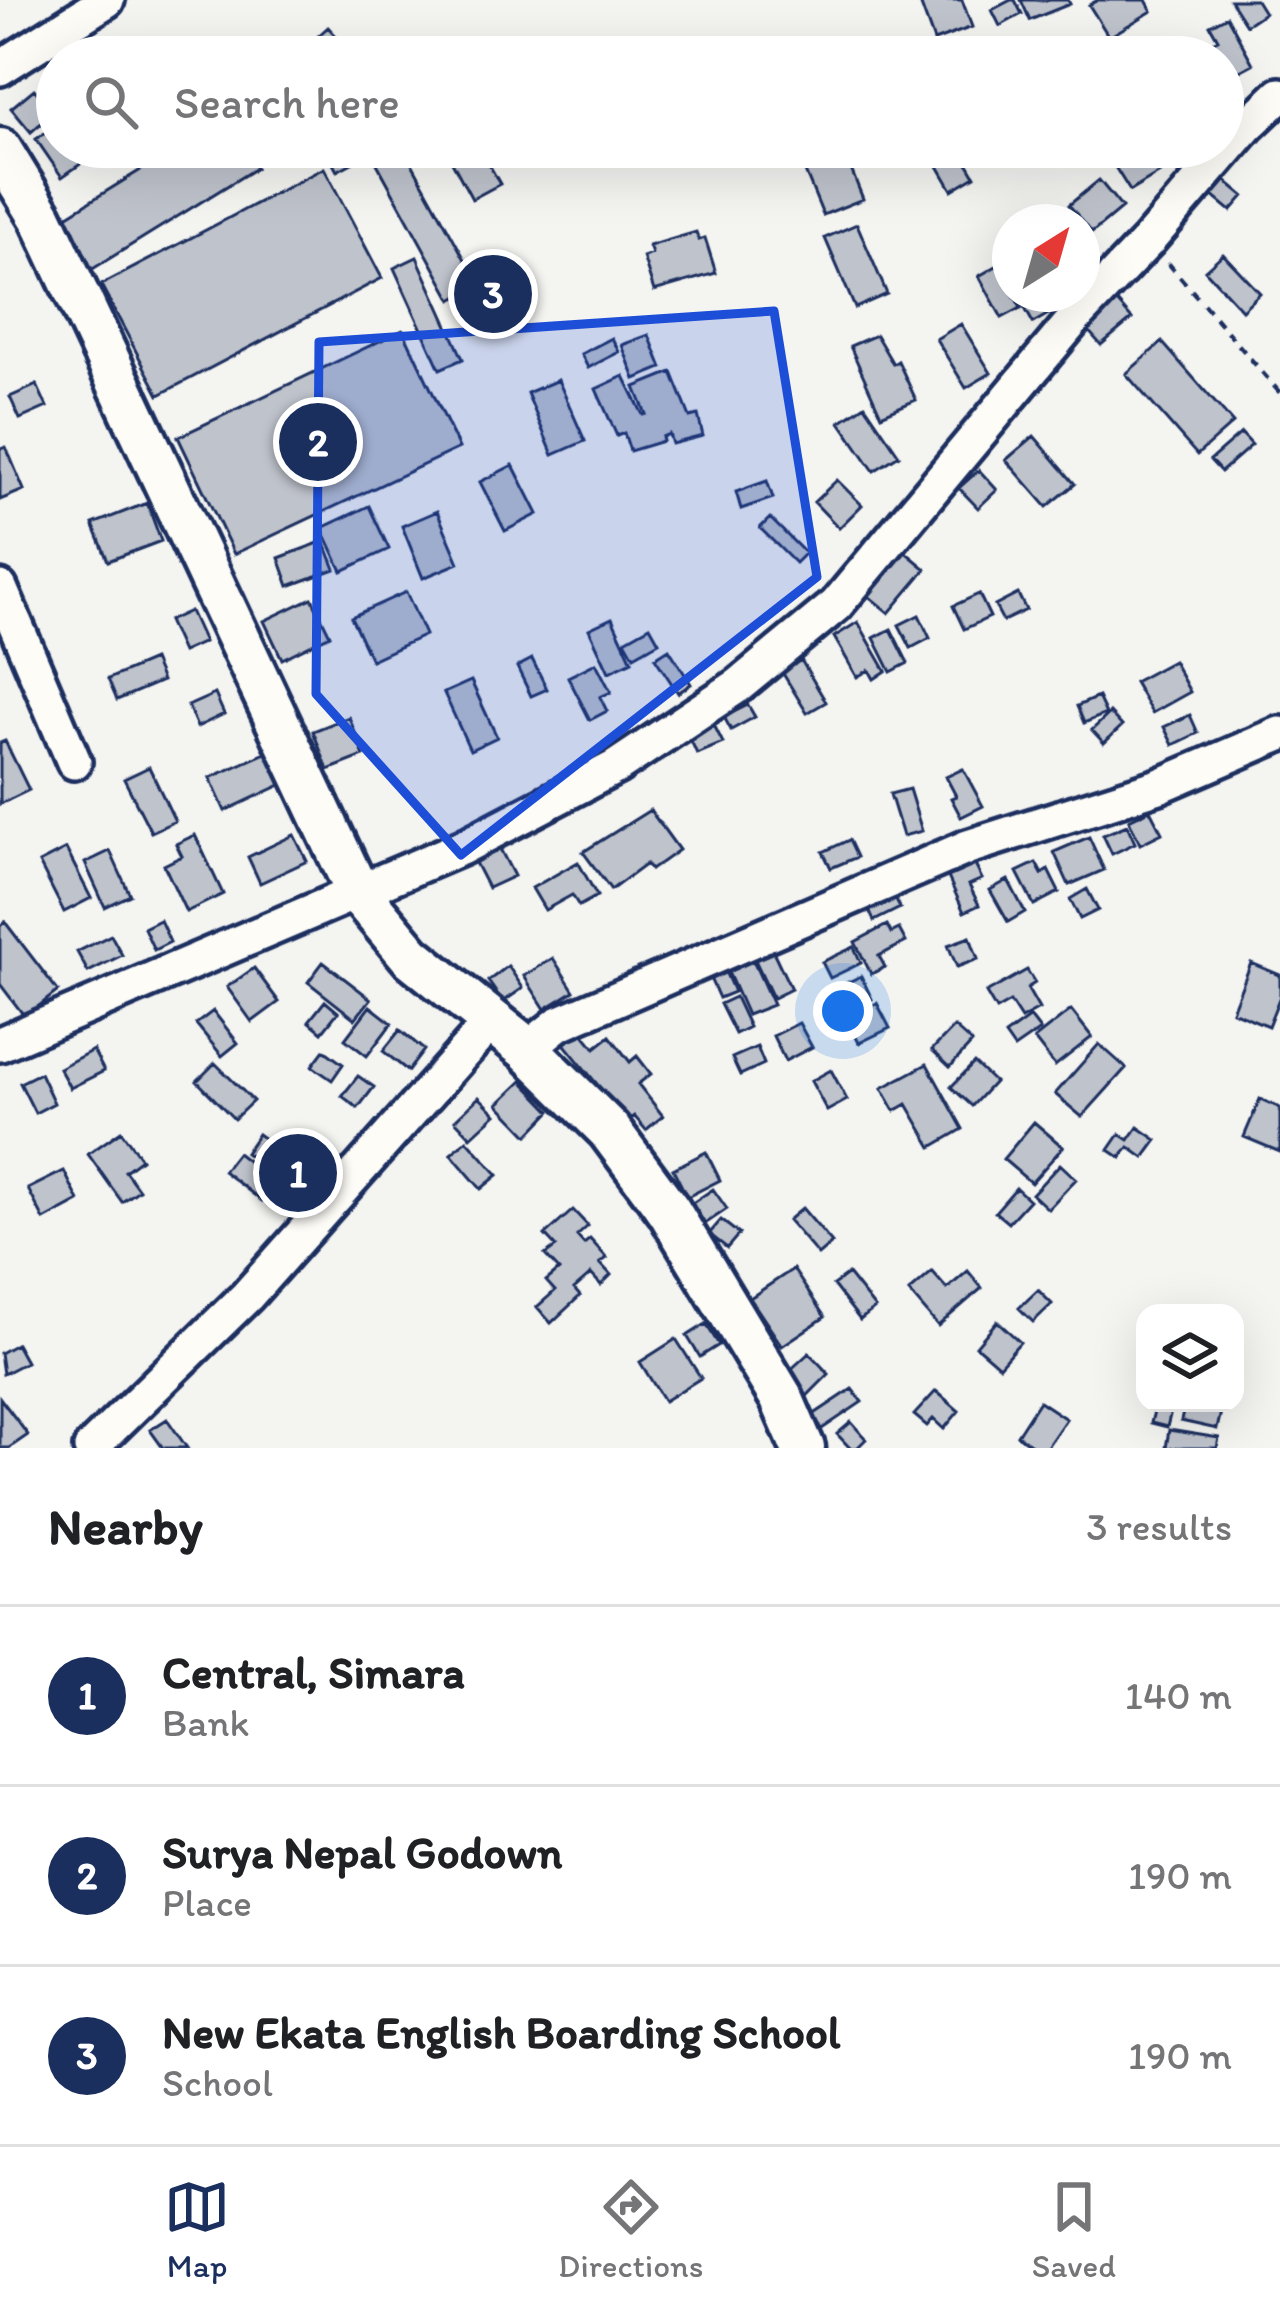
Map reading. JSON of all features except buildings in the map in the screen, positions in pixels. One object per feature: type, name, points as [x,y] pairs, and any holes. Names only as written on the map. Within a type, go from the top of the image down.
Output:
[{"type":"main road","points":[[0,150],[50,236],[357,891],[411,956],[527,1049],[609,1130],[669,1211],[781,1397],[803,1448]]},
{"type":"street","points":[[50,36],[107,0]]},
{"type":"street","points":[[0,68],[36,45]]},
{"type":"street","points":[[1244,129],[1280,95]]},
{"type":"street","points":[[0,1044],[464,847],[616,767],[739,685],[836,604],[986,420],[1211,168]]},
{"type":"street","points":[[0,588],[74,762]]},
{"type":"street","points":[[527,1049],[557,1024],[898,875],[968,847],[1159,786],[1280,734]]},
{"type":"street","points":[[91,1448],[247,1295],[490,1023]]},
{"type":"path","points":[[1148,241],[1279,387]]},
{"type":"highlighted area","points":[[774,311],[817,577],[461,855],[316,694],[319,342]]},
{"type":"place","name":"New Ekata English Boarding School","points":[[493,294]]},
{"type":"place","name":"Surya Nepal Godown","points":[[318,442]]},
{"type":"place","name":"Central, Simara","points":[[298,1173]]}]
